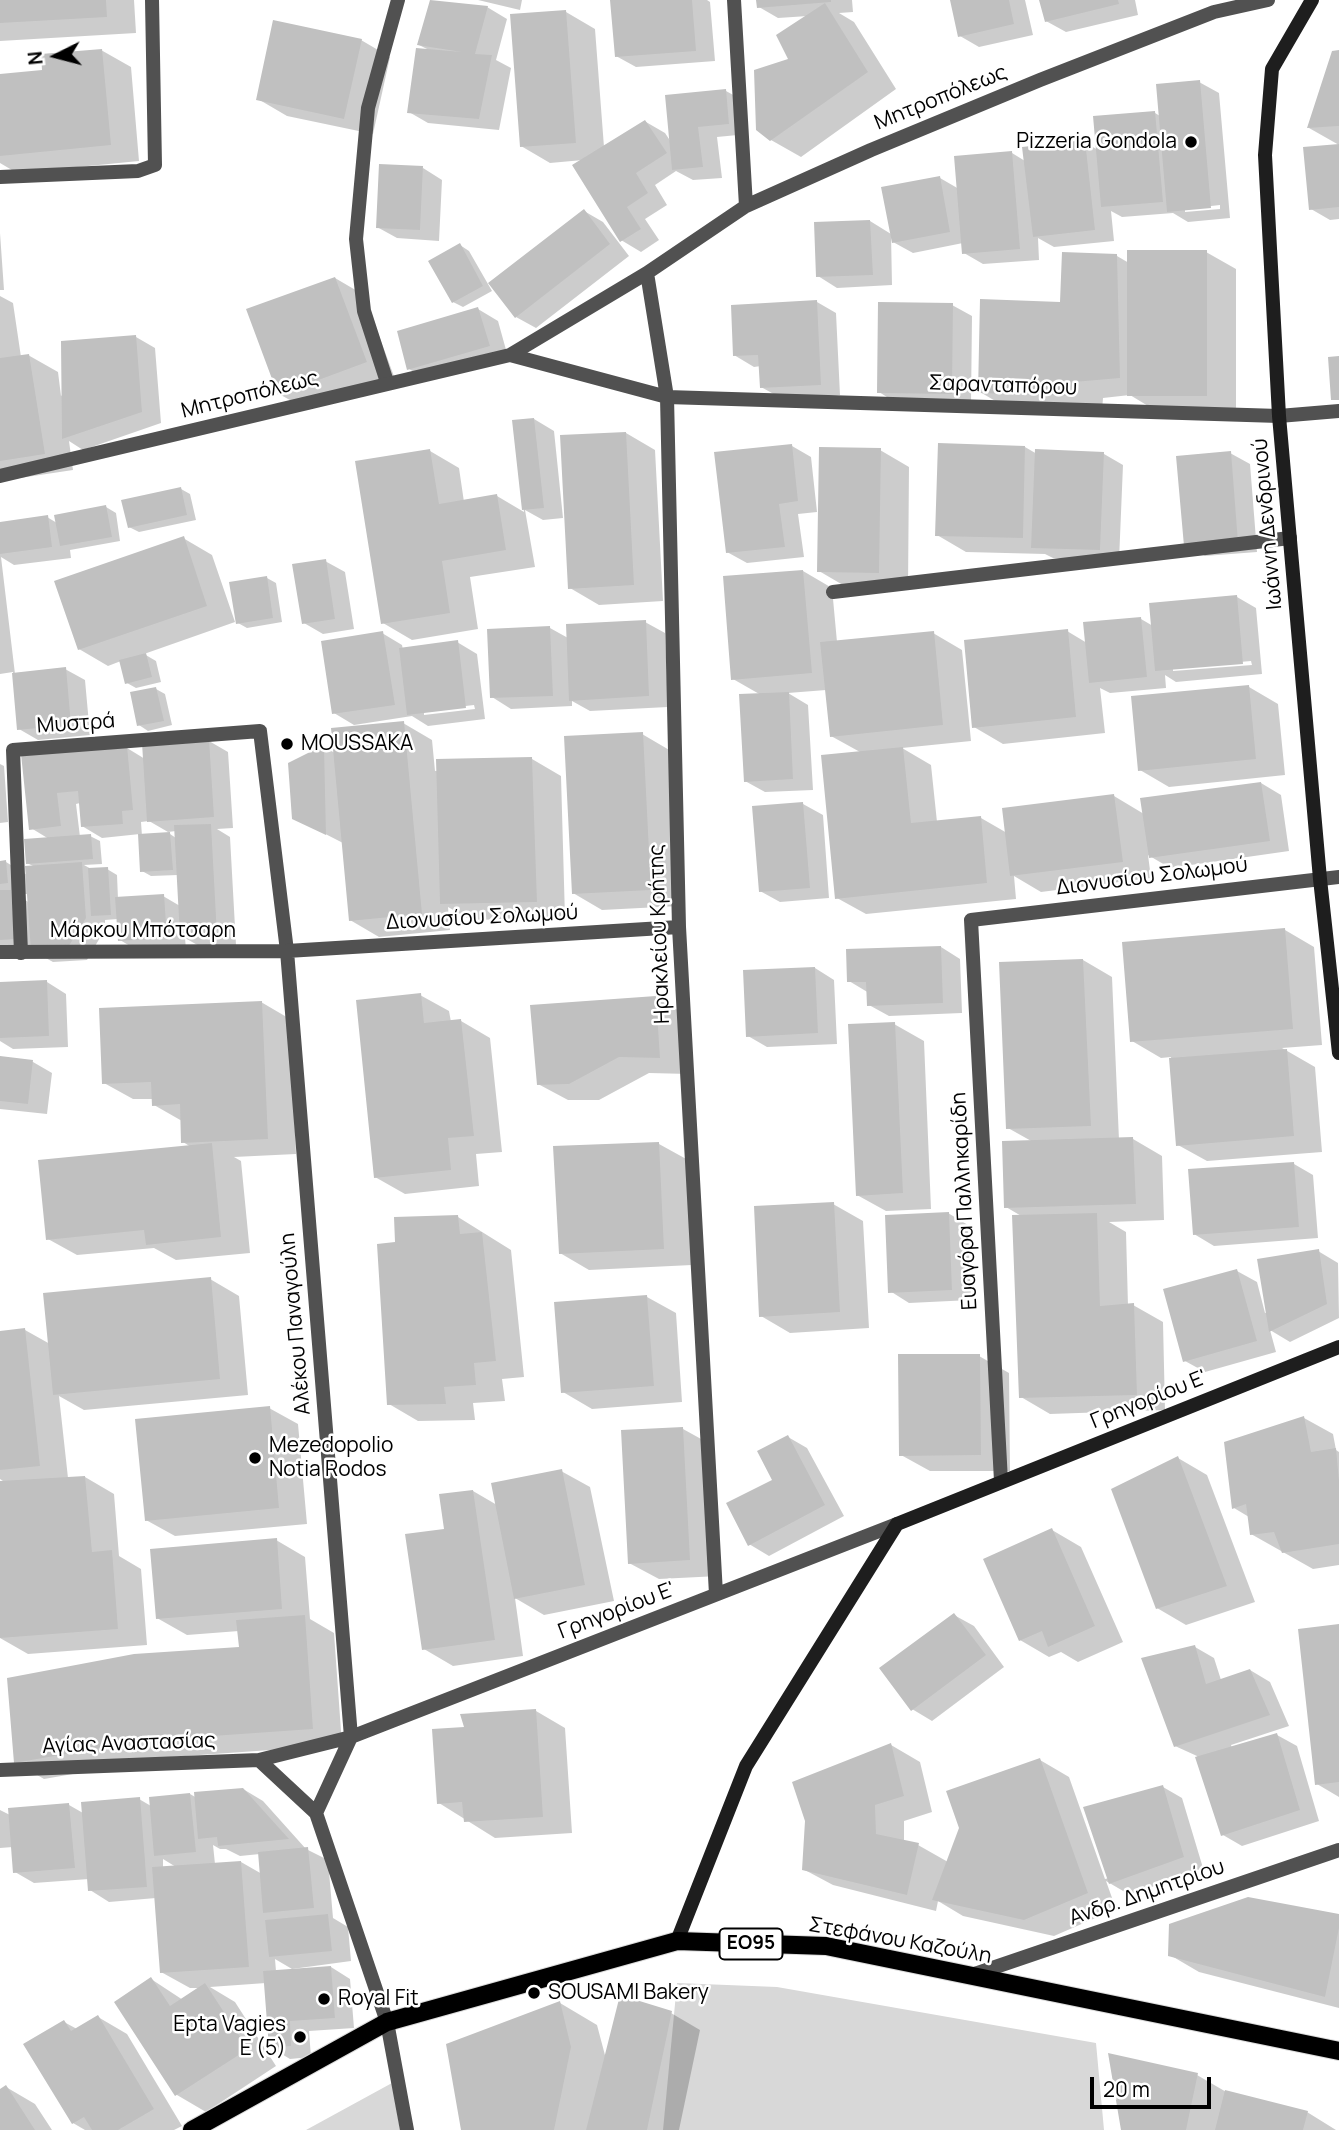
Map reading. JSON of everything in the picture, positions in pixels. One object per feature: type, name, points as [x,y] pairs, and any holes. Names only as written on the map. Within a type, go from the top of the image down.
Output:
[{"type":"main road","name":"Στεφάνου Καζούλη","points":[[192,2130],[387,2022],[677,1941],[826,1947],[1339,2051]]},
{"type":"street","points":[[0,177],[138,171],[155,165],[152,0]]},
{"type":"street","points":[[387,382],[364,311],[356,239],[368,108],[398,0]]},
{"type":"street","points":[[734,0],[746,206]]},
{"type":"street","name":"Μητροπόλεως","points":[[0,476],[182,434],[387,382],[510,355],[647,273],[746,206],[871,149],[1040,80],[1214,12],[1268,0]]},
{"type":"street","name":"Ιωάννη Δενδρινού","points":[[1312,0],[1272,69],[1265,155],[1279,416],[1320,879],[1339,1053]]},
{"type":"street","name":"Ηρακλείου Κρήτης","points":[[647,273],[667,397],[679,927],[716,1594]]},
{"type":"street","name":"Σαρανταπόρου","points":[[510,355],[667,397],[1279,416],[1339,411]]},
{"type":"street","points":[[833,592],[1290,538]]},
{"type":"street","name":"Αλέκου Παναγούλη","points":[[260,731],[287,951],[351,1737],[316,1813]]},
{"type":"street","name":"Μυστρά","points":[[21,953],[13,750],[260,731]]},
{"type":"street","name":"Διονυσίου Σολωμού","points":[[971,920],[1339,877]]},
{"type":"street","name":"Ευαγόρα Παλληκαρίδη","points":[[971,920],[1001,1481]]},
{"type":"street","name":"Διονυσίου Σολωμού","points":[[287,951],[679,927]]},
{"type":"street","name":"Μάρκου Μπότσαρη","points":[[0,953],[287,951]]},
{"type":"street","name":"Γρηγορίου Ε'","points":[[351,1737],[897,1524],[1339,1346]]},
{"type":"street","points":[[677,1941],[746,1766],[897,1524]]},
{"type":"street","name":"Αγίας Αναστασίας","points":[[0,1770],[259,1760],[351,1737]]},
{"type":"street","points":[[259,1760],[316,1813],[387,2022],[407,2130]]},
{"type":"street","name":"Ανδρ. Δημητρίου","points":[[969,1976],[1339,1850]]},
{"type":"shaded area","points":[[677,1983],[777,1987],[1096,2043],[1104,2130],[663,2130]]},
{"type":"shaded area","points":[[392,2083],[400,2130],[306,2130]]},
{"type":"building","points":[[0,0],[106,0],[107,17],[0,23]]},
{"type":"building","points":[[430,0],[488,6],[475,54],[492,55],[479,119],[407,113],[416,48],[462,52],[417,45]]},
{"type":"building","points":[[610,0],[692,0],[696,51],[615,57]]},
{"type":"building","points":[[756,0],[831,0],[831,2],[757,8]]},
{"type":"building","points":[[950,0],[1009,0],[1014,24],[958,37]]},
{"type":"building","points":[[1039,0],[1118,0],[1119,4],[1045,22]]},
{"type":"building","points":[[825,3],[868,72],[770,141],[756,130],[754,70],[788,59],[776,35]]},
{"type":"building","points":[[566,10],[576,143],[520,147],[510,14]]},
{"type":"building","points":[[273,20],[362,39],[344,119],[256,100]]},
{"type":"building","points":[[102,49],[111,145],[0,156],[0,74],[42,70],[41,54]]},
{"type":"building","points":[[1339,50],[1339,126],[1307,128],[1332,51]]},
{"type":"building","points":[[1200,80],[1211,208],[1167,212],[1156,84]]},
{"type":"building","points":[[726,89],[729,124],[698,127],[703,167],[672,170],[665,95]]},
{"type":"building","points":[[1155,111],[1163,202],[1101,207],[1093,116]]},
{"type":"building","points":[[645,120],[667,153],[636,173],[648,193],[627,207],[641,229],[620,242],[572,165]]},
{"type":"building","points":[[1085,140],[1095,230],[1033,237],[1022,147]]},
{"type":"building","points":[[1339,144],[1339,207],[1309,210],[1303,147]]},
{"type":"building","points":[[1012,151],[1020,249],[962,254],[954,156]]},
{"type":"building","points":[[379,164],[423,166],[420,230],[376,228]]},
{"type":"building","points":[[940,176],[950,232],[892,243],[881,187]]},
{"type":"building","points":[[584,209],[610,244],[515,318],[488,283]]},
{"type":"building","points":[[870,220],[873,275],[816,277],[814,222]]},
{"type":"building","points":[[460,243],[483,286],[452,303],[428,261]]},
{"type":"building","points":[[1127,250],[1207,250],[1207,396],[1127,396]]},
{"type":"building","points":[[1062,252],[1117,254],[1120,378],[1074,382],[1074,396],[978,393],[980,299],[1060,302]]},
{"type":"building","points":[[335,277],[367,362],[278,395],[246,309]]},
{"type":"building","points":[[817,300],[821,385],[760,388],[758,355],[733,356],[731,305]]},
{"type":"building","points":[[878,302],[953,303],[952,394],[877,393]]},
{"type":"building","points":[[478,307],[490,346],[407,370],[397,331]]},
{"type":"building","points":[[136,335],[142,412],[62,439],[61,341]]},
{"type":"building","points":[[29,354],[45,454],[0,461],[0,358]]},
{"type":"building","points":[[1339,356],[1339,400],[1331,400],[1328,357]]},
{"type":"building","points":[[534,418],[544,508],[522,510],[512,420]]},
{"type":"building","points":[[626,432],[634,585],[568,589],[560,435]]},
{"type":"building","points":[[938,443],[1025,446],[1023,538],[935,536]]},
{"type":"building","points":[[792,444],[798,501],[779,504],[785,547],[726,553],[714,452]]},
{"type":"building","points":[[819,447],[881,448],[879,573],[817,572]]},
{"type":"building","points":[[430,449],[439,504],[497,494],[506,550],[442,561],[450,613],[381,624],[355,461]]},
{"type":"building","points":[[1035,449],[1104,452],[1100,550],[1031,548]]},
{"type":"building","points":[[1231,451],[1238,542],[1184,546],[1176,456]]},
{"type":"building","points":[[181,487],[187,515],[128,528],[121,500]]},
{"type":"building","points":[[106,505],[112,537],[60,546],[54,515]]},
{"type":"building","points":[[48,515],[52,547],[0,554],[0,522]]},
{"type":"building","points":[[184,536],[207,606],[78,650],[54,581]]},
{"type":"building","points":[[326,559],[335,619],[302,624],[292,564]]},
{"type":"building","points":[[803,570],[812,673],[731,680],[723,576]]},
{"type":"building","points":[[267,576],[273,618],[236,624],[229,582]]},
{"type":"building","points":[[1237,595],[1243,664],[1155,671],[1149,603]]},
{"type":"building","points":[[1141,617],[1147,677],[1089,683],[1083,622]]},
{"type":"building","points":[[646,620],[649,696],[569,701],[566,624]]},
{"type":"building","points":[[550,626],[553,696],[490,698],[487,629]]},
{"type":"building","points":[[1068,629],[1076,717],[972,728],[964,640]]},
{"type":"building","points":[[383,631],[395,705],[332,714],[321,641]]},
{"type":"building","points":[[934,631],[943,725],[830,737],[820,642]]},
{"type":"building","points":[[458,640],[466,708],[407,715],[399,648]]},
{"type":"building","points":[[146,653],[152,677],[125,684],[119,660]]},
{"type":"building","points":[[66,667],[71,725],[17,730],[12,673]]},
{"type":"building","points":[[1249,685],[1256,759],[1138,771],[1131,696]]},
{"type":"building","points":[[156,687],[164,721],[137,726],[130,692]]},
{"type":"building","points":[[789,692],[793,779],[744,782],[739,694]]},
{"type":"building","points":[[404,721],[422,914],[349,921],[331,728]]},
{"type":"building","points":[[643,732],[651,890],[572,894],[564,736]]},
{"type":"building","points":[[209,739],[214,817],[147,822],[142,743]]},
{"type":"building","points":[[324,745],[326,835],[292,819],[288,763]]},
{"type":"building","points":[[127,746],[133,810],[122,811],[123,824],[81,827],[78,791],[57,793],[61,826],[29,830],[21,754]]},
{"type":"building","points":[[903,747],[911,823],[981,816],[987,883],[835,899],[821,755]]},
{"type":"building","points":[[532,757],[537,902],[440,904],[436,759]]},
{"type":"building","points":[[1261,782],[1270,841],[1149,858],[1140,798]]},
{"type":"building","points":[[1114,794],[1123,862],[1010,876],[1002,808]]},
{"type":"building","points":[[803,802],[810,888],[759,892],[752,806]]},
{"type":"building","points":[[211,824],[217,935],[180,937],[174,825]]},
{"type":"building","points":[[170,832],[173,870],[140,872],[138,834]]},
{"type":"building","points":[[91,834],[93,859],[26,864],[24,839]]},
{"type":"building","points":[[6,860],[8,883],[0,884],[0,861]]},
{"type":"building","points":[[82,862],[86,918],[67,949],[31,952],[25,866]]},
{"type":"building","points":[[108,867],[111,915],[91,916],[88,868]]},
{"type":"building","points":[[0,890],[11,890],[15,939],[0,940]]},
{"type":"building","points":[[164,894],[167,938],[118,941],[115,897]]},
{"type":"building","points":[[1285,928],[1293,1029],[1130,1042],[1122,942]]},
{"type":"building","points":[[941,946],[943,1003],[867,1006],[866,982],[847,982],[846,949]]},
{"type":"building","points":[[1083,959],[1091,1126],[1006,1129],[999,962]]},
{"type":"building","points":[[815,967],[818,1033],[746,1037],[743,970]]},
{"type":"building","points":[[47,980],[49,1036],[0,1038],[0,982]]},
{"type":"building","points":[[421,993],[424,1023],[461,1019],[474,1136],[448,1138],[451,1170],[374,1178],[356,1000]]},
{"type":"building","points":[[656,996],[660,1058],[619,1057],[569,1084],[537,1085],[530,1005]]},
{"type":"building","points":[[262,1001],[268,1139],[181,1143],[180,1104],[152,1106],[151,1082],[102,1084],[99,1008]]},
{"type":"building","points":[[895,1022],[903,1193],[856,1196],[848,1024]]},
{"type":"building","points":[[1287,1049],[1294,1136],[1176,1146],[1169,1058]]},
{"type":"building","points":[[0,1056],[33,1060],[28,1104],[0,1101]]},
{"type":"building","points":[[1133,1137],[1136,1204],[1004,1208],[1002,1141]]},
{"type":"building","points":[[659,1142],[664,1249],[559,1254],[553,1146]]},
{"type":"building","points":[[212,1143],[221,1237],[146,1245],[144,1230],[46,1240],[38,1160]]},
{"type":"building","points":[[1294,1162],[1299,1227],[1193,1235],[1188,1169]]},
{"type":"building","points":[[834,1202],[840,1312],[759,1317],[754,1206]]},
{"type":"building","points":[[949,1212],[952,1290],[888,1293],[885,1215]]},
{"type":"building","points":[[1097,1213],[1100,1306],[1134,1303],[1137,1395],[1019,1398],[1012,1215]]},
{"type":"building","points":[[458,1215],[460,1234],[482,1232],[496,1361],[474,1363],[476,1385],[444,1387],[446,1404],[387,1405],[377,1244],[395,1242],[394,1217]]},
{"type":"building","points":[[1319,1249],[1327,1304],[1269,1332],[1257,1259]]},
{"type":"building","points":[[1237,1269],[1257,1341],[1183,1362],[1163,1289]]},
{"type":"building","points":[[211,1277],[220,1379],[53,1395],[43,1293]]},
{"type":"building","points":[[647,1295],[654,1386],[561,1393],[554,1302]]},
{"type":"building","points":[[25,1328],[40,1466],[0,1470],[0,1331]]},
{"type":"building","points":[[898,1354],[980,1354],[981,1455],[899,1456]]},
{"type":"building","points":[[270,1406],[279,1508],[145,1521],[135,1419]]},
{"type":"building","points":[[1304,1416],[1311,1452],[1336,1448],[1339,1544],[1282,1553],[1274,1532],[1250,1535],[1246,1504],[1232,1509],[1224,1442]]},
{"type":"building","points":[[683,1427],[690,1560],[628,1564],[621,1430]]},
{"type":"building","points":[[788,1435],[825,1505],[748,1546],[726,1503],[772,1480],[757,1451]]},
{"type":"building","points":[[1178,1456],[1227,1586],[1156,1609],[1111,1489]]},
{"type":"building","points":[[562,1469],[585,1585],[514,1599],[491,1483]]},
{"type":"building","points":[[85,1476],[92,1552],[112,1550],[118,1629],[0,1638],[0,1481]]},
{"type":"building","points":[[473,1490],[495,1640],[422,1650],[405,1534],[444,1529],[439,1494]]},
{"type":"building","points":[[1052,1528],[1095,1626],[1048,1647],[1042,1631],[1019,1641],[983,1559]]},
{"type":"building","points":[[277,1538],[282,1609],[156,1619],[150,1549]]},
{"type":"building","points":[[954,1613],[986,1655],[911,1711],[879,1668]]},
{"type":"building","points":[[305,1615],[313,1729],[141,1741],[14,1763],[7,1678],[134,1654],[239,1647],[236,1620]]},
{"type":"building","points":[[1339,1624],[1339,1782],[1315,1785],[1298,1629]]},
{"type":"building","points":[[1195,1645],[1206,1684],[1250,1669],[1270,1715],[1174,1747],[1141,1658]]},
{"type":"building","points":[[536,1709],[543,1817],[464,1822],[462,1802],[437,1804],[432,1729],[464,1727],[460,1714]]},
{"type":"building","points":[[1277,1733],[1300,1810],[1221,1836],[1195,1757]]},
{"type":"building","points":[[891,1743],[904,1796],[875,1805],[876,1834],[919,1843],[907,1895],[802,1870],[805,1821],[792,1782]]},
{"type":"building","points":[[1040,1758],[1088,1893],[1024,1920],[932,1900],[959,1828],[946,1791]]},
{"type":"building","points":[[1163,1785],[1184,1857],[1109,1884],[1083,1807]]},
{"type":"building","points":[[243,1788],[289,1839],[218,1846],[217,1837],[198,1839],[194,1792]]},
{"type":"building","points":[[190,1793],[196,1852],[154,1856],[149,1797]]},
{"type":"building","points":[[140,1797],[147,1887],[88,1891],[81,1802]]},
{"type":"building","points":[[69,1803],[75,1868],[13,1873],[8,1808]]},
{"type":"building","points":[[308,1847],[314,1908],[263,1913],[258,1852]]},
{"type":"building","points":[[241,1861],[249,1967],[160,1973],[152,1867]]},
{"type":"building","points":[[1248,1897],[1339,1914],[1339,1928],[1325,1997],[1168,1956],[1169,1924]]},
{"type":"building","points":[[328,1914],[332,1951],[269,1957],[265,1920]]},
{"type":"building","points":[[331,1966],[335,2018],[290,2021],[291,2046],[269,2048],[263,1971]]},
{"type":"building","points":[[151,1977],[170,2006],[205,1983],[248,2049],[175,2096],[114,2002]]},
{"type":"building","points":[[620,1995],[672,2011],[647,2130],[586,2130]]},
{"type":"building","points":[[560,2001],[571,2047],[554,2130],[461,2130],[446,2044]]},
{"type":"building","points":[[98,2015],[154,2109],[118,2130],[92,2130],[84,2117],[72,2124],[23,2044],[64,2020],[71,2031]]},
{"type":"building","points":[[1108,2053],[1198,2073],[1186,2130],[1121,2130]]},
{"type":"building","points":[[6,2085],[35,2130],[0,2130],[0,2089]]},
{"type":"building","points":[[1225,2090],[1308,2111],[1303,2130],[1215,2130]]},
{"type":"place","name":"Pizzeria Gondola","points":[[1191,142]]},
{"type":"place","name":"MOUSSAKA","points":[[287,744]]},
{"type":"place","name":"Mezedopolio Notia Rodos","points":[[255,1458]]},
{"type":"place","name":"SOUSAMI Bakery","points":[[534,1993]]},
{"type":"place","name":"Royal Fit","points":[[324,1999]]},
{"type":"place","name":"Epta Vagies E (5)","points":[[300,2037]]}]
